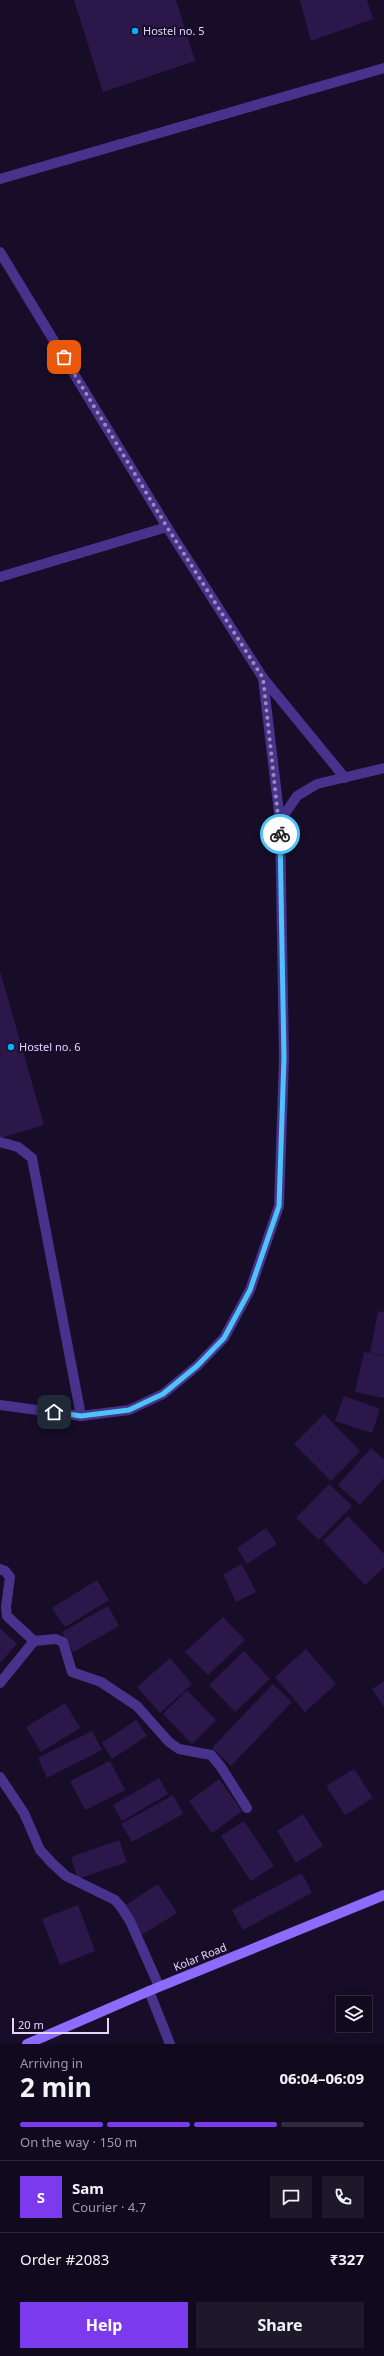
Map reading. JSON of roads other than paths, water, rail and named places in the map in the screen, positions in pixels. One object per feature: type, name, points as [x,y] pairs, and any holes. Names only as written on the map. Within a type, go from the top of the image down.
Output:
[{"type":"main road","name":"Kolar Road","points":[[27,2044],[160,1986],[384,1895]]},
{"type":"street","points":[[0,179],[384,68]]},
{"type":"street","points":[[0,252],[167,527],[263,678],[345,778]]},
{"type":"street","points":[[0,577],[167,527]]},
{"type":"street","points":[[0,1405],[81,1416],[129,1410],[163,1394],[197,1366],[224,1338],[250,1290],[279,1206],[284,1058],[280,821],[263,678]]},
{"type":"street","points":[[280,821],[298,796],[317,784],[384,768]]},
{"type":"street","points":[[0,1142],[18,1147],[32,1158],[81,1416]]},
{"type":"street","points":[[0,1569],[5,1571],[10,1577],[6,1607],[7,1616],[34,1640],[56,1639],[63,1642],[72,1672],[101,1682],[137,1706],[169,1742],[179,1749],[211,1755],[222,1767],[248,1808]]},
{"type":"street","points":[[0,1683],[34,1640]]},
{"type":"street","points":[[0,1778],[24,1813],[40,1850],[52,1863],[66,1876],[115,1900],[121,1907],[130,1921],[160,1986]]},
{"type":"street","points":[[149,1991],[170,2044]]},
{"type":"place","name":"Hostel no. 5","points":[[135,31]]},
{"type":"place","name":"Hostel no. 6","points":[[11,1047]]}]
